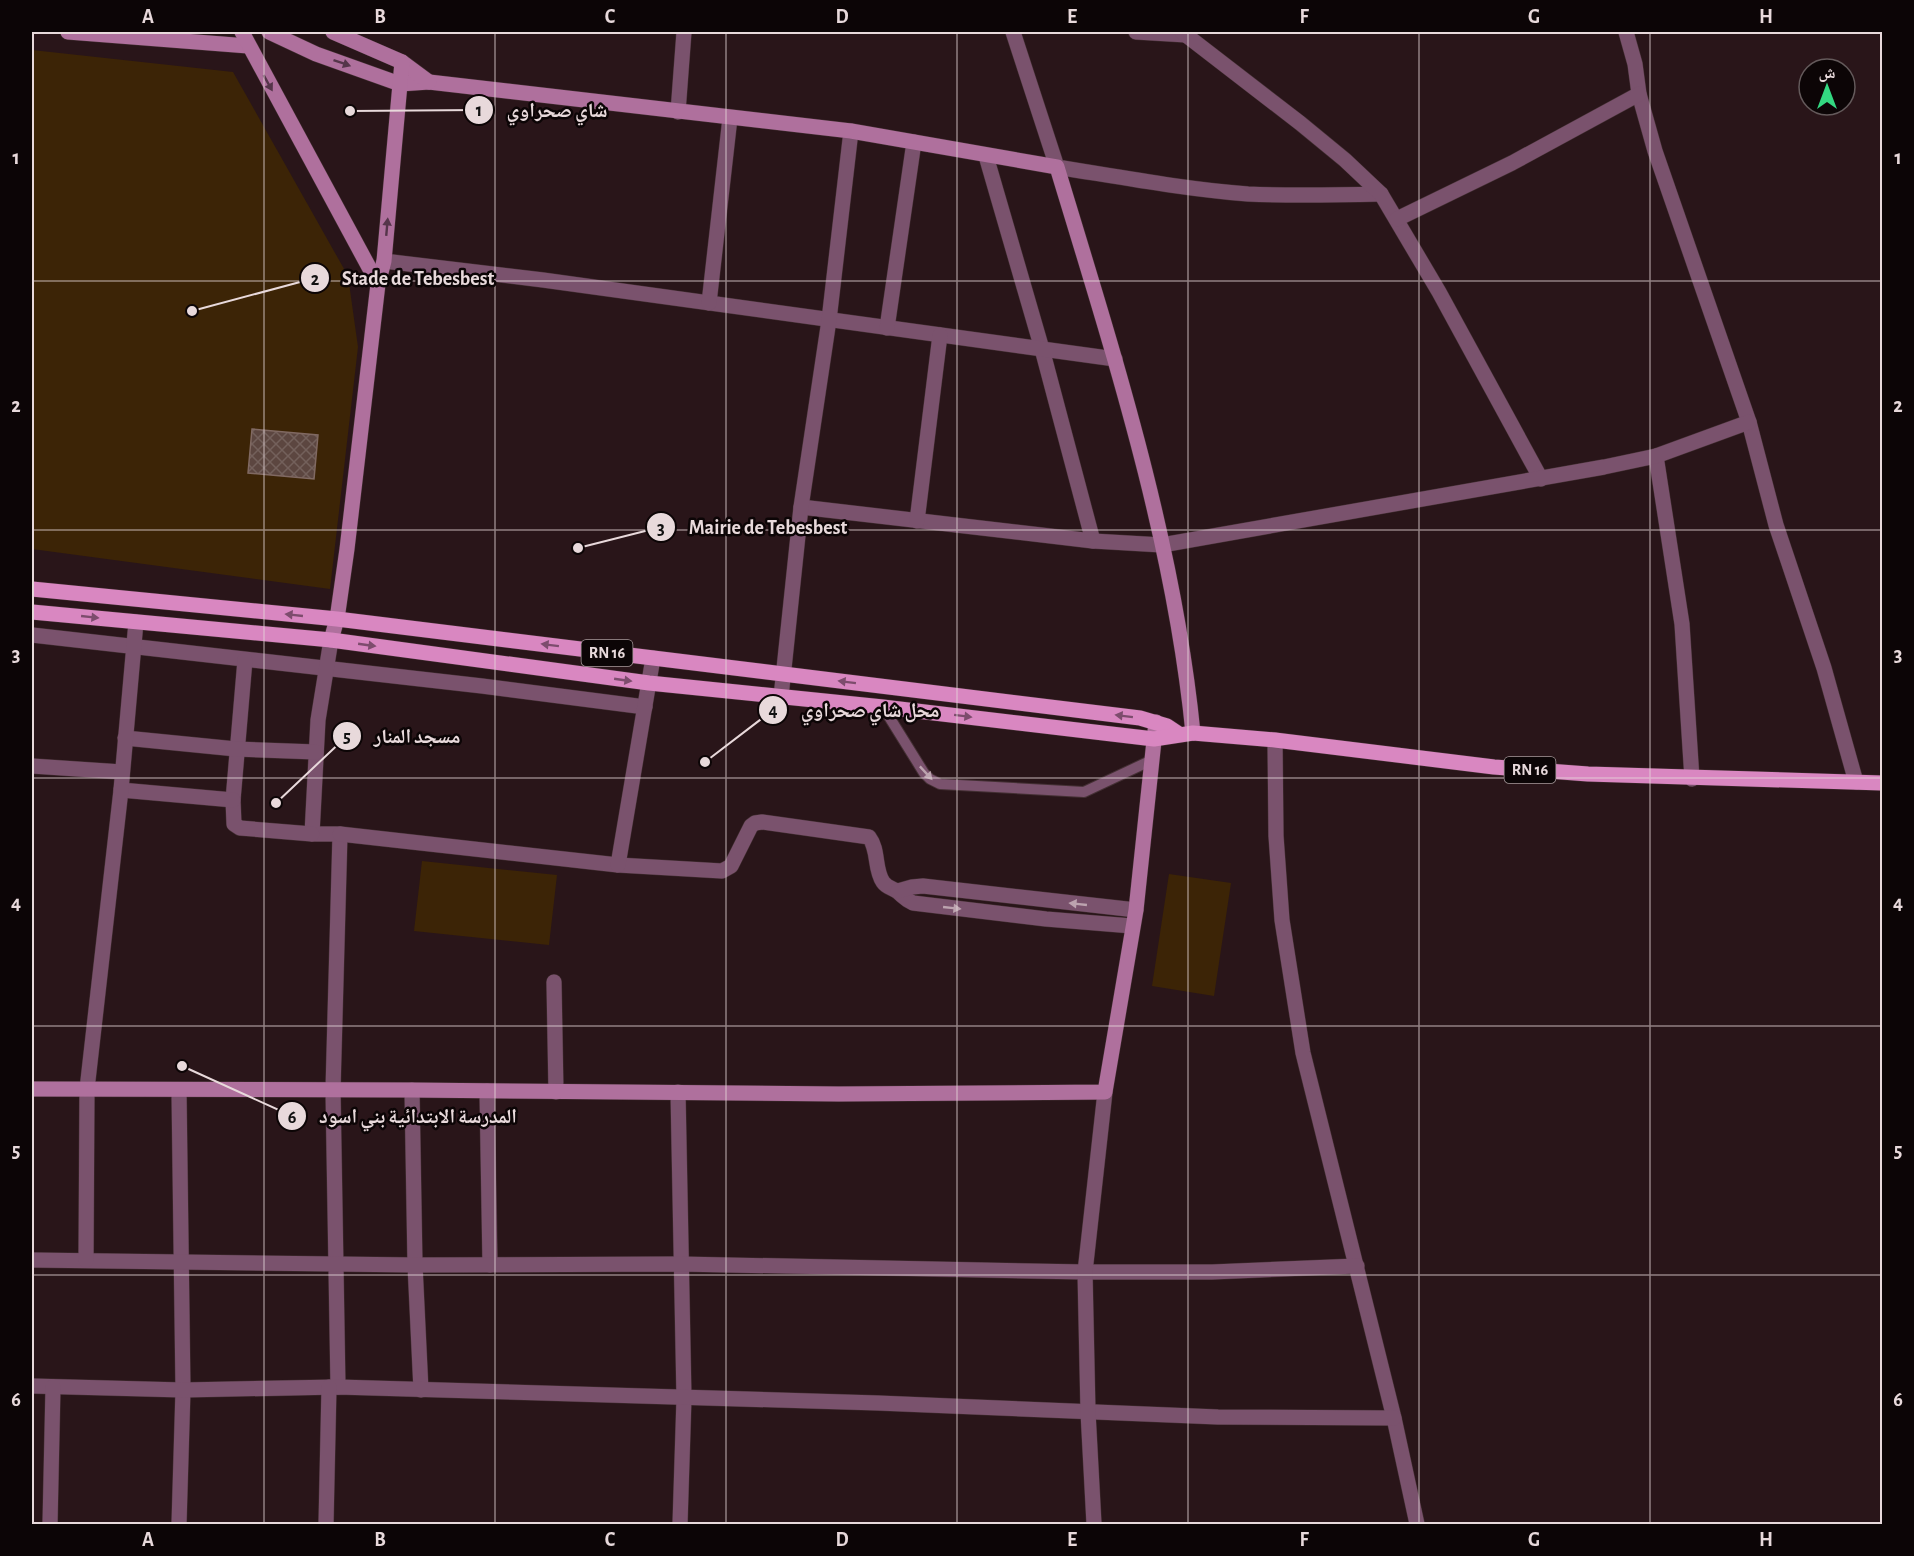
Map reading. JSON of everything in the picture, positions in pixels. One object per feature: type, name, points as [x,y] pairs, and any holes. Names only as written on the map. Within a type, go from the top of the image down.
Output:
[{"type":"main road","name":"RN 16","points":[[32,589],[337,619],[783,674],[1156,722],[1186,734]]},
{"type":"main road","name":"RN 16","points":[[32,612],[331,640],[649,683],[883,707],[1154,739],[1186,734],[1275,740],[1494,767],[1588,774],[1882,783]]},
{"type":"main road","points":[[453,657],[459,634]]},
{"type":"street","points":[[68,32],[248,46]]},
{"type":"street","points":[[242,32],[378,284]]},
{"type":"street","points":[[269,32],[316,54],[400,84],[429,82],[851,130],[986,156],[1180,187],[1247,194],[1301,196],[1381,194]]},
{"type":"street","points":[[333,32],[402,62],[429,82]]},
{"type":"street","points":[[678,112],[684,32]]},
{"type":"street","points":[[1013,32],[1115,359],[1162,545],[1189,692],[1186,734]]},
{"type":"street","points":[[1136,32],[1184,33],[1309,130],[1381,194],[1541,479]]},
{"type":"street","points":[[1626,32],[1635,64],[1639,94],[1655,152],[1749,422],[1776,525],[1824,668],[1856,782]]},
{"type":"street","points":[[312,834],[316,752],[326,668],[337,619],[358,465],[378,284],[384,261],[402,62]]},
{"type":"street","points":[[1397,219],[1512,163],[1639,94]]},
{"type":"street","points":[[709,303],[730,118]]},
{"type":"street","points":[[781,697],[801,507],[829,320],[851,130]]},
{"type":"street","points":[[887,328],[914,142]]},
{"type":"street","points":[[986,156],[1042,349],[1093,541]]},
{"type":"street","points":[[384,261],[543,280],[1115,359]]},
{"type":"street","points":[[917,521],[940,335]]},
{"type":"street","points":[[801,507],[1093,541],[1162,545],[1541,479],[1656,456],[1749,422]]},
{"type":"street","points":[[1656,456],[1682,624],[1692,778]]},
{"type":"street","points":[[86,1260],[87,1089],[121,790],[136,622]]},
{"type":"street","points":[[32,635],[645,707]]},
{"type":"street","points":[[618,866],[653,658]]},
{"type":"street","points":[[244,660],[232,800],[234,824],[237,827],[312,834],[340,834],[618,866],[722,871],[731,866],[751,826],[762,822],[869,837],[874,847],[883,884],[898,891],[904,899],[921,904],[1132,926]]},
{"type":"street","points":[[1094,1524],[1088,1412],[1085,1272],[1105,1092],[1136,910],[1156,722]]},
{"type":"street","points":[[125,738],[236,749],[316,752]]},
{"type":"street","points":[[1275,740],[1276,836],[1282,920],[1303,1053],[1394,1418],[1417,1524]]},
{"type":"street","points":[[32,766],[122,772]]},
{"type":"street","points":[[121,790],[232,800]]},
{"type":"street","points":[[326,1524],[334,1387],[337,1264],[333,1090],[340,834]]},
{"type":"street","points":[[898,891],[923,886],[1136,910]]},
{"type":"street","points":[[554,982],[556,1092]]},
{"type":"street","points":[[32,1089],[839,1094],[1105,1092]]},
{"type":"street","points":[[412,1090],[414,1265],[421,1390]]},
{"type":"street","points":[[179,1091],[183,1390],[179,1524]]},
{"type":"street","points":[[487,1091],[490,1265]]},
{"type":"street","points":[[678,1092],[684,1398],[680,1524]]},
{"type":"street","points":[[32,1260],[414,1265],[680,1264],[1085,1272],[1212,1272],[1357,1266]]},
{"type":"street","points":[[32,1386],[183,1390],[334,1387],[878,1403],[1218,1417],[1394,1418]]},
{"type":"street","points":[[50,1524],[53,1387]]},
{"type":"lane","points":[[883,707],[924,773],[940,784],[1084,792],[1152,760]]},
{"type":"shaded area","points":[[32,50],[233,72],[348,276],[358,347],[330,589],[32,549]]},
{"type":"shaded area","points":[[422,861],[557,875],[549,945],[414,931]]},
{"type":"shaded area","points":[[1169,874],[1231,883],[1214,996],[1152,986]]},
{"type":"building","points":[[252,429],[318,435],[314,479],[248,473]]},
{"type":"place","name":"شاي صحراوي","points":[[350,111]]},
{"type":"place","name":"Stade de Tebesbest","points":[[192,311]]},
{"type":"place","name":"Mairie de Tebesbest","points":[[578,548]]},
{"type":"place","name":"محل شاي صحراوي","points":[[705,762]]},
{"type":"place","name":"مسجد المنار","points":[[276,803]]},
{"type":"place","name":"المدرسة الابتدائية بني اسود","points":[[182,1066]]}]
